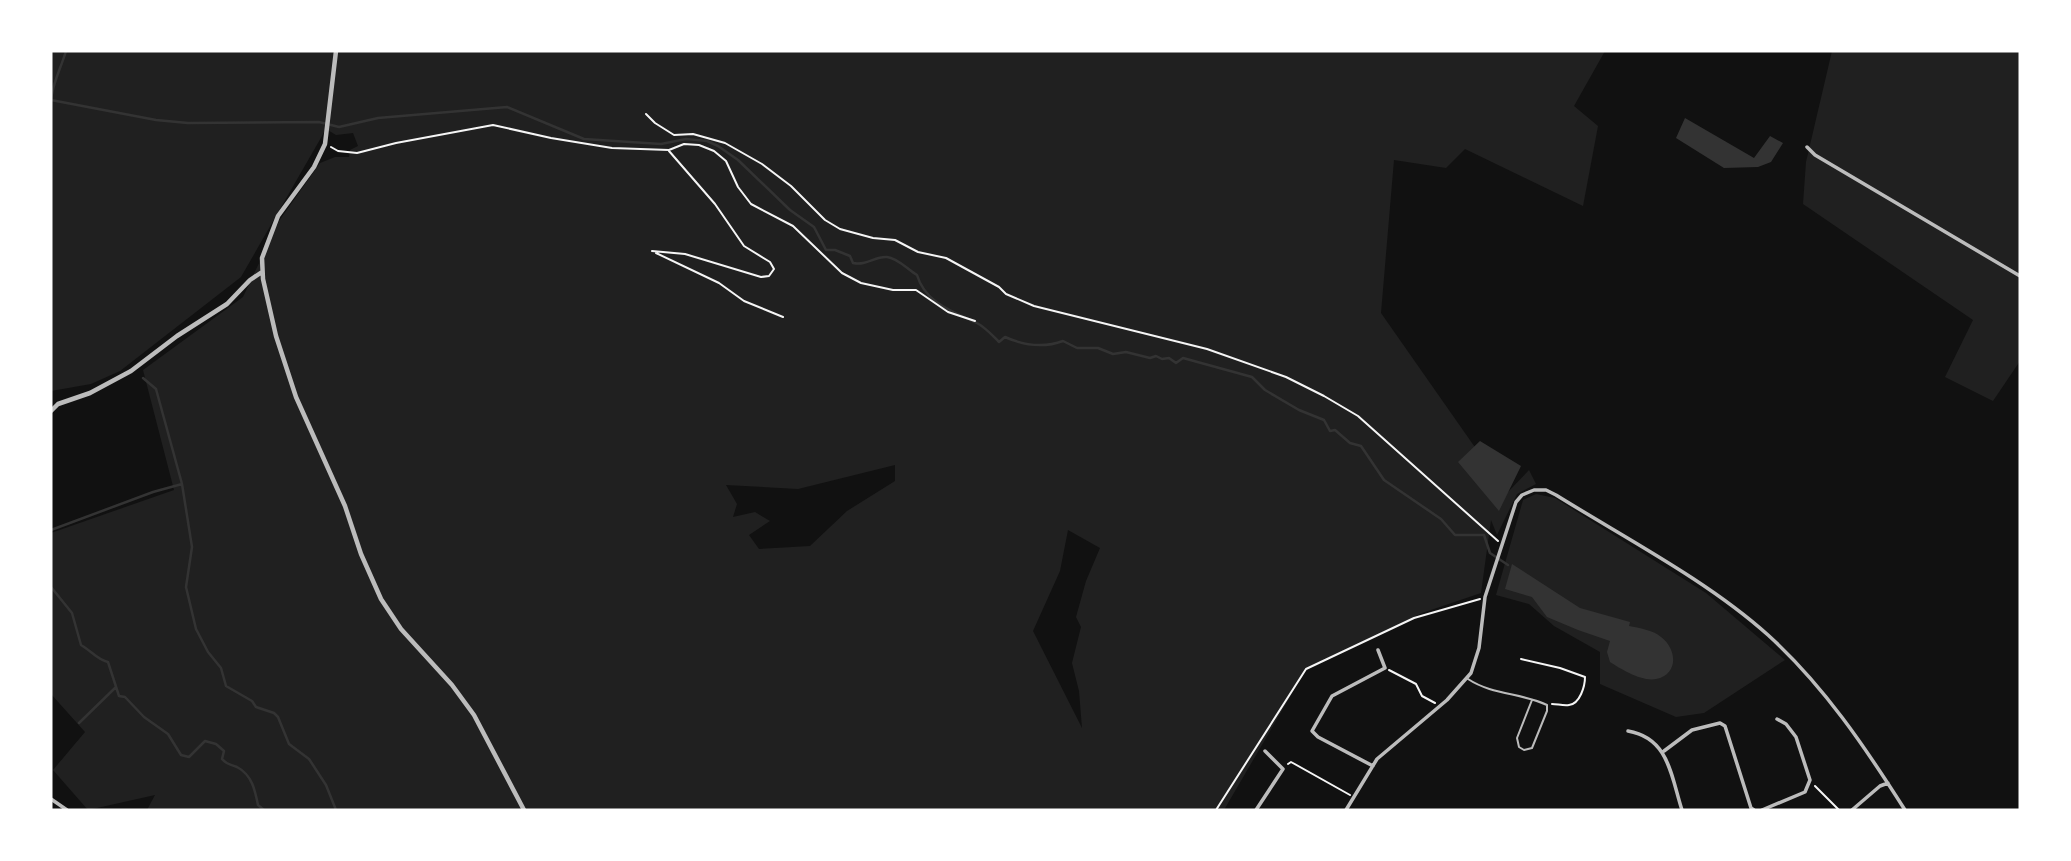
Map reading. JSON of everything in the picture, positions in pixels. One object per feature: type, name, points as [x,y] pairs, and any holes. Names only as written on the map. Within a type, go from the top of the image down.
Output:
[{"type":"street","points":[[336,51],[325,144],[314,167],[282,208],[274,224],[264,251],[262,272],[290,383],[345,506],[377,591],[401,629],[452,685],[474,715],[524,810]]},
{"type":"street","points":[[1807,147],[1815,155],[2020,276]]},
{"type":"street","points":[[51,405],[90,393],[131,372],[169,342],[227,304],[250,280],[262,272]]},
{"type":"street","points":[[51,411],[58,404]]},
{"type":"street","points":[[1346,810],[1377,759],[1440,706],[1467,678],[1478,655],[1485,597],[1514,506],[1522,495],[1538,489],[1551,492],[1704,587],[1766,634],[1811,679],[1854,732],[1905,810]]},
{"type":"street","points":[[1373,766],[1318,737],[1312,731],[1332,696],[1385,668],[1378,650]]},
{"type":"street","points":[[1762,810],[1805,792],[1810,780],[1796,737],[1786,724],[1777,719]]},
{"type":"street","points":[[1664,751],[1692,730],[1720,723],[1725,726],[1751,808],[1754,810]]},
{"type":"street","points":[[1628,731],[1648,737],[1664,751],[1682,810]]},
{"type":"street","points":[[1256,810],[1283,769],[1265,751]]},
{"type":"street","points":[[1852,810],[1880,786],[1888,783]]},
{"type":"street","points":[[51,799],[67,810]]},
{"type":"lane","points":[[1467,678],[1479,686],[1532,699],[1548,705],[1532,748],[1524,750],[1519,747],[1517,738],[1532,699]]},
{"type":"path","points":[[646,114],[654,123],[674,135],[692,134],[725,143],[762,164],[790,186],[825,220],[840,229],[873,239],[895,240],[918,251],[946,258],[999,287],[1006,294],[1034,306],[1207,349],[1286,377],[1358,416],[1498,540]]},
{"type":"path","points":[[325,144],[338,152],[357,153],[493,125],[612,148],[669,150],[692,143],[714,150],[726,161],[738,187],[751,204],[793,226],[842,273],[861,283],[893,290],[916,290],[948,312],[975,321]]},
{"type":"path","points":[[669,150],[715,204],[744,246],[770,262],[774,268],[769,276],[761,277],[685,254],[652,251],[719,283],[744,302],[783,317]]},
{"type":"path","points":[[1216,810],[1306,669],[1414,618],[1485,597]]},
{"type":"path","points":[[1521,659],[1586,677],[1578,701],[1570,705],[1548,705]]},
{"type":"path","points":[[1385,668],[1416,684],[1422,696],[1440,706]]},
{"type":"path","points":[[1283,769],[1291,762],[1354,797]]},
{"type":"path","points":[[1810,780],[1839,810]]},
{"type":"shaded area","points":[[51,51],[1605,51],[1574,106],[1598,126],[1583,206],[1465,149],[1446,168],[1394,160],[1381,313],[1507,493],[1529,470],[1536,484],[1517,494],[1497,535],[1491,520],[1481,593],[1422,613],[1305,671],[1224,810],[147,810],[155,795],[88,810],[53,770],[85,732],[51,694],[51,533],[174,490],[143,370],[243,297],[279,221],[320,163],[335,157],[349,157],[350,150],[358,146],[353,133],[336,135],[326,129],[241,277],[120,371],[91,384],[51,391]],"holes":[[[895,465],[895,481],[847,511],[810,546],[759,549],[749,535],[770,521],[755,512],[733,517],[737,504],[726,485],[798,489]],[[1068,530],[1100,548],[1086,581],[1076,617],[1081,627],[1072,663],[1079,691],[1082,728],[1033,631],[1060,571]]]},
{"type":"shaded area","points":[[1832,51],[2020,51],[2020,361],[1993,401],[1945,377],[1973,320],[1803,204],[1806,162]]},
{"type":"shaded area","points":[[1685,118],[1754,158],[1770,136],[1783,143],[1771,162],[1758,167],[1724,168],[1676,138]]},
{"type":"shaded area","points":[[1480,441],[1521,466],[1499,511],[1458,462]]},
{"type":"shaded area","points":[[1536,494],[1555,498],[1706,593],[1785,660],[1704,713],[1676,717],[1600,684],[1600,652],[1554,626],[1529,604],[1496,595],[1523,500]]},
{"type":"shaded area","points":[[1512,564],[1580,608],[1630,622],[1629,626],[1658,635],[1673,654],[1669,672],[1656,679],[1644,679],[1610,662],[1607,652],[1610,641],[1547,617],[1532,597],[1505,589]]},
{"type":"waterway","points":[[51,101],[66,51]]},
{"type":"waterway","points":[[51,100],[156,120],[188,123],[319,122],[339,127],[378,118],[507,107],[584,139],[661,144],[686,139],[707,141],[738,160],[790,210],[814,227],[826,250],[835,250],[850,256],[853,263],[883,257],[895,260],[917,275],[933,300],[980,325],[999,342],[1005,337],[1034,345],[1063,341],[1077,348],[1098,348],[1113,354],[1126,352],[1150,358],[1156,356],[1169,358],[1176,363],[1183,358],[1252,377],[1265,390],[1299,410],[1324,420],[1330,431],[1335,430],[1350,443],[1361,446],[1384,480],[1441,519],[1455,535],[1484,535],[1490,553],[1508,565]]},
{"type":"waterway","points":[[143,378],[156,389],[182,484],[192,547],[186,587],[196,629],[208,652],[221,668],[226,686],[252,701],[256,707],[278,717],[289,744],[309,759],[326,785],[336,810]]},
{"type":"waterway","points":[[51,530],[182,484]]},
{"type":"waterway","points":[[51,587],[72,613],[81,645],[108,662],[119,696],[125,697],[144,717],[168,734],[181,755],[189,757],[205,741],[216,744],[224,751],[222,759],[242,770],[249,779],[258,805],[264,810]]},
{"type":"waterway","points":[[79,723],[116,687]]}]
